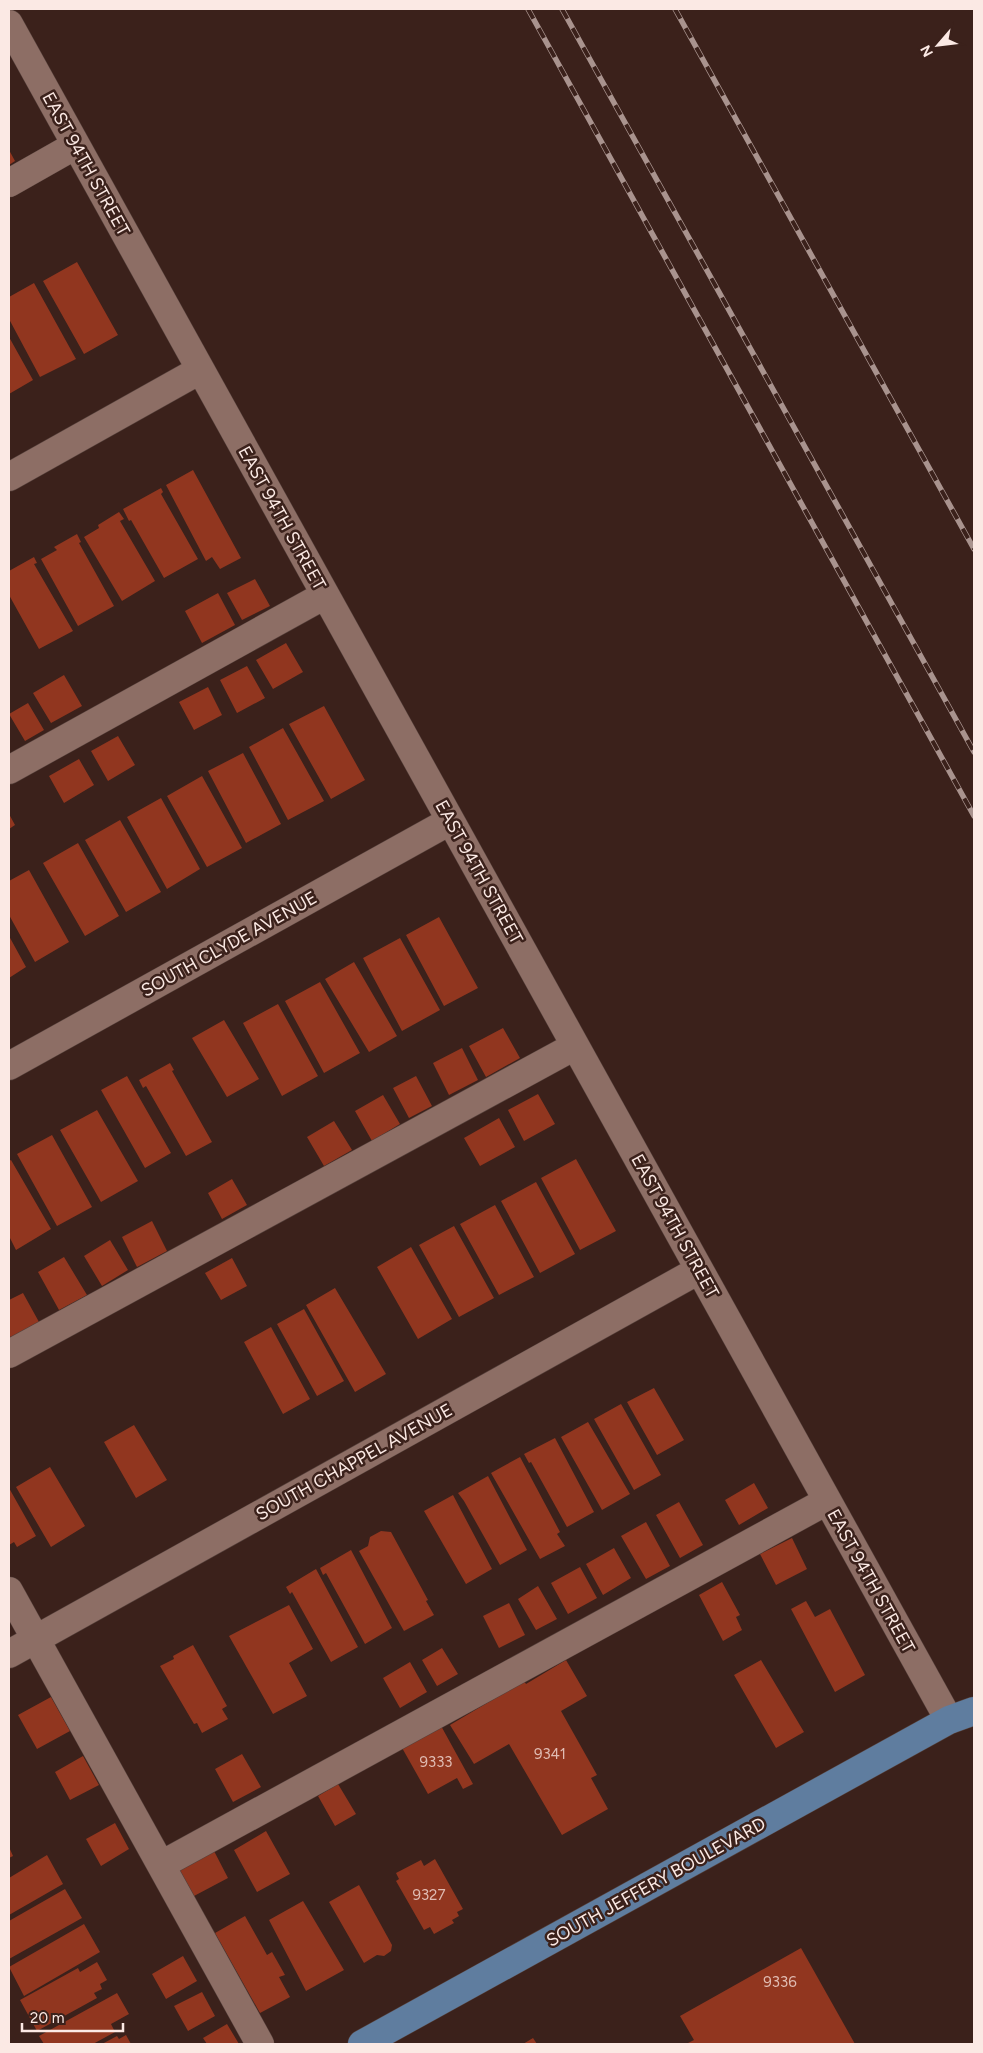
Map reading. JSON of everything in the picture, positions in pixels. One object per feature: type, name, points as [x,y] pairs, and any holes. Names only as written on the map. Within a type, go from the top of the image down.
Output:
[{"type":"main road","name":"SOUTH JEFFERY BOULEVARD","points":[[949,1720],[974,1698]]},
{"type":"main road","name":"SOUTH JEFFERY BOULEVARD","points":[[362,2044],[949,1720],[974,1711]]},
{"type":"street","name":"EAST 94TH STREET","points":[[9,24],[949,1720]]},
{"type":"street","points":[[9,183],[76,146]]},
{"type":"street","points":[[9,477],[200,370]]},
{"type":"street","points":[[9,770],[325,595]]},
{"type":"street","name":"SOUTH CLYDE AVENUE","points":[[9,1066],[450,821]]},
{"type":"street","points":[[9,1354],[575,1046]]},
{"type":"street","name":"SOUTH CHAPPEL AVENUE","points":[[9,1654],[699,1270]]},
{"type":"street","points":[[161,1865],[827,1501]]},
{"type":"street","points":[[9,1590],[260,2044]]},
{"type":"building","points":[[9,150],[15,161],[9,165]]},
{"type":"building","points":[[77,262],[118,335],[84,354],[43,281]]},
{"type":"building","points":[[34,283],[76,359],[40,377],[9,319],[9,297]]},
{"type":"building","points":[[9,337],[33,380],[9,394]]},
{"type":"building","points":[[193,470],[241,558],[220,569],[212,557],[206,561],[166,485]]},
{"type":"building","points":[[161,488],[163,492],[161,494],[198,559],[164,578],[123,509]]},
{"type":"building","points":[[119,512],[124,519],[120,521],[155,581],[122,601],[84,537],[99,528],[98,525]]},
{"type":"building","points":[[77,534],[81,542],[79,543],[114,606],[78,626],[41,559],[57,550],[54,547]]},
{"type":"building","points":[[34,557],[37,563],[34,564],[73,631],[39,649],[9,595],[9,571]]},
{"type":"building","points":[[255,579],[270,606],[242,620],[227,593]]},
{"type":"building","points":[[218,593],[235,625],[202,643],[185,611]]},
{"type":"building","points":[[286,643],[303,672],[273,689],[256,660]]},
{"type":"building","points":[[247,666],[265,698],[237,713],[220,680]]},
{"type":"building","points":[[64,675],[82,706],[51,723],[33,693]]},
{"type":"building","points":[[208,687],[222,715],[194,730],[179,702]]},
{"type":"building","points":[[28,703],[44,730],[25,741],[9,714]]},
{"type":"building","points":[[324,706],[365,780],[331,799],[289,724]]},
{"type":"building","points":[[283,728],[324,801],[288,820],[249,747]]},
{"type":"building","points":[[118,736],[135,765],[108,781],[91,751]]},
{"type":"building","points":[[243,753],[281,824],[246,843],[208,771]]},
{"type":"building","points":[[79,759],[94,785],[64,803],[49,776]]},
{"type":"building","points":[[202,776],[242,848],[207,867],[167,796]]},
{"type":"building","points":[[161,798],[200,869],[167,889],[127,817]]},
{"type":"building","points":[[9,814],[15,825],[9,829]]},
{"type":"building","points":[[120,820],[161,892],[126,912],[85,840]]},
{"type":"building","points":[[78,843],[119,916],[85,936],[43,863]]},
{"type":"building","points":[[29,870],[69,942],[35,962],[9,915],[9,881]]},
{"type":"building","points":[[439,917],[478,988],[444,1006],[406,935]]},
{"type":"building","points":[[9,936],[26,967],[9,978]]},
{"type":"building","points":[[400,938],[440,1010],[402,1031],[363,958]]},
{"type":"building","points":[[354,962],[397,1036],[369,1052],[325,979]]},
{"type":"building","points":[[320,982],[360,1053],[324,1073],[285,1001]]},
{"type":"building","points":[[278,1004],[318,1076],[282,1096],[243,1023]]},
{"type":"building","points":[[224,1020],[259,1079],[227,1097],[192,1038]]},
{"type":"building","points":[[503,1028],[520,1058],[486,1077],[469,1046]]},
{"type":"building","points":[[462,1048],[478,1080],[449,1095],[433,1063]]},
{"type":"building","points":[[170,1063],[174,1070],[172,1071],[212,1142],[186,1156],[146,1086],[143,1088],[139,1080]]},
{"type":"building","points":[[127,1076],[171,1153],[145,1168],[101,1090]]},
{"type":"building","points":[[416,1076],[432,1106],[409,1118],[393,1088]]},
{"type":"building","points":[[538,1094],[555,1124],[524,1141],[508,1110]]},
{"type":"building","points":[[383,1095],[400,1124],[372,1141],[355,1111]]},
{"type":"building","points":[[97,1110],[138,1181],[101,1202],[60,1130]]},
{"type":"building","points":[[499,1118],[515,1147],[480,1166],[464,1138]]},
{"type":"building","points":[[334,1121],[352,1150],[324,1166],[307,1137]]},
{"type":"building","points":[[52,1135],[92,1207],[57,1226],[17,1154]]},
{"type":"building","points":[[576,1159],[616,1231],[580,1250],[541,1178]]},
{"type":"building","points":[[11,1160],[51,1229],[16,1250],[9,1236],[9,1161]]},
{"type":"building","points":[[232,1179],[247,1205],[222,1219],[208,1193]]},
{"type":"building","points":[[536,1182],[575,1254],[540,1273],[501,1201]]},
{"type":"building","points":[[495,1205],[534,1277],[499,1295],[460,1224]]},
{"type":"building","points":[[152,1221],[167,1251],[137,1267],[122,1237]]},
{"type":"building","points":[[454,1226],[494,1298],[459,1317],[419,1245]]},
{"type":"building","points":[[110,1240],[128,1270],[102,1286],[84,1256]]},
{"type":"building","points":[[411,1247],[452,1319],[418,1339],[377,1267]]},
{"type":"building","points":[[64,1257],[87,1295],[59,1310],[38,1272]]},
{"type":"building","points":[[232,1258],[247,1286],[221,1300],[205,1273]]},
{"type":"building","points":[[335,1288],[386,1374],[355,1392],[306,1305]]},
{"type":"building","points":[[23,1293],[39,1322],[11,1338],[9,1334],[9,1300]]},
{"type":"building","points":[[304,1309],[344,1381],[317,1396],[277,1324]]},
{"type":"building","points":[[271,1327],[310,1399],[283,1414],[244,1342]]},
{"type":"building","points":[[654,1388],[684,1440],[657,1455],[627,1402]]},
{"type":"building","points":[[621,1404],[661,1475],[634,1490],[594,1419]]},
{"type":"building","points":[[588,1422],[630,1494],[602,1510],[561,1437]]},
{"type":"building","points":[[134,1425],[167,1480],[136,1498],[104,1442]]},
{"type":"building","points":[[555,1438],[594,1512],[567,1527],[531,1462],[529,1463],[524,1454]]},
{"type":"building","points":[[520,1457],[560,1532],[557,1534],[565,1546],[540,1559],[491,1473]]},
{"type":"building","points":[[50,1467],[85,1526],[51,1547],[16,1487]]},
{"type":"building","points":[[488,1476],[527,1550],[500,1565],[458,1493]]},
{"type":"building","points":[[754,1483],[768,1508],[739,1525],[725,1500]]},
{"type":"building","points":[[9,1488],[36,1536],[17,1547],[14,1542],[9,1545]]},
{"type":"building","points":[[453,1495],[492,1569],[466,1584],[424,1511]]},
{"type":"building","points":[[679,1502],[703,1545],[680,1558],[656,1515]]},
{"type":"building","points":[[646,1522],[670,1566],[646,1579],[621,1536]]},
{"type":"building","points":[[381,1531],[391,1532],[428,1600],[426,1601],[434,1615],[404,1631],[359,1551],[368,1546],[370,1537]]},
{"type":"building","points":[[792,1538],[807,1569],[776,1585],[760,1554]]},
{"type":"building","points":[[614,1548],[631,1578],[603,1595],[586,1564]]},
{"type":"building","points":[[351,1550],[392,1628],[365,1644],[326,1573],[323,1575],[320,1568]]},
{"type":"building","points":[[580,1567],[597,1598],[568,1614],[551,1583]]},
{"type":"building","points":[[316,1569],[358,1647],[331,1662],[292,1592],[290,1594],[286,1587]]},
{"type":"building","points":[[722,1582],[740,1615],[736,1617],[742,1630],[723,1641],[699,1595]]},
{"type":"building","points":[[538,1586],[557,1619],[536,1630],[518,1599]]},
{"type":"building","points":[[806,1601],[815,1617],[830,1609],[865,1675],[835,1692],[791,1609]]},
{"type":"building","points":[[509,1603],[525,1635],[499,1648],[483,1616]]},
{"type":"building","points":[[289,1605],[313,1649],[289,1663],[307,1696],[273,1714],[229,1636]]},
{"type":"building","points":[[193,1645],[227,1706],[222,1709],[228,1719],[202,1733],[197,1723],[194,1724],[160,1666],[174,1659],[173,1656]]},
{"type":"building","points":[[442,1648],[458,1674],[437,1686],[422,1660]]},
{"type":"building","points":[[566,1660],[587,1696],[561,1711],[597,1775],[591,1778],[608,1809],[562,1835],[509,1744],[474,1764],[450,1725],[524,1681],[526,1684]]},
{"type":"building","points":[[761,1660],[804,1732],[776,1748],[734,1675]]},
{"type":"building","points":[[410,1662],[427,1692],[400,1708],[383,1678]]},
{"type":"building","points":[[51,1697],[70,1731],[37,1749],[18,1715]]},
{"type":"building","points":[[440,1724],[473,1784],[463,1789],[457,1778],[428,1794],[401,1746]]},
{"type":"building","points":[[242,1754],[261,1787],[233,1802],[215,1769]]},
{"type":"building","points":[[83,1756],[99,1785],[70,1800],[55,1772]]},
{"type":"building","points":[[338,1784],[356,1814],[335,1826],[318,1796]]},
{"type":"building","points":[[115,1823],[129,1849],[101,1866],[86,1839]]},
{"type":"building","points":[[266,1831],[290,1874],[257,1892],[234,1850]]},
{"type":"building","points":[[9,1847],[13,1856],[9,1858]]},
{"type":"building","points":[[214,1851],[228,1878],[194,1896],[179,1869]]},
{"type":"building","points":[[47,1855],[63,1884],[9,1915],[9,1878]]},
{"type":"building","points":[[435,1859],[463,1909],[457,1912],[459,1916],[452,1920],[454,1923],[434,1934],[430,1927],[424,1930],[396,1881],[399,1879],[396,1873],[421,1860],[424,1866]]},
{"type":"building","points":[[359,1885],[392,1945],[391,1951],[384,1956],[377,1955],[364,1963],[329,1902]]},
{"type":"building","points":[[65,1889],[82,1918],[9,1959],[9,1921]]},
{"type":"building","points":[[303,1901],[344,1970],[306,1991],[269,1920]]},
{"type":"building","points":[[245,1916],[267,1955],[272,1952],[285,1975],[279,1977],[290,1997],[260,2013],[215,1933]]},
{"type":"building","points":[[84,1924],[100,1952],[24,1996],[9,1967]]},
{"type":"building","points":[[801,1948],[855,2044],[686,2044],[694,2040],[680,2016]]},
{"type":"building","points":[[183,1956],[197,1981],[166,1999],[152,1974]]},
{"type":"building","points":[[97,1962],[107,1980],[100,1984],[102,1989],[94,1993],[97,1998],[37,2031],[20,2000],[78,1968],[80,1972]]},
{"type":"building","points":[[202,1992],[215,2016],[188,2031],[174,2006]]},
{"type":"building","points":[[117,1993],[129,2014],[111,2024],[115,2032],[93,2044],[44,2044],[39,2036]]},
{"type":"building","points":[[227,2024],[239,2044],[207,2044],[203,2038]]},
{"type":"building","points":[[126,2035],[131,2044],[102,2044],[117,2036],[119,2039]]},
{"type":"building","points":[[533,2038],[537,2044],[523,2044]]},
{"type":"railway","points":[[528,9],[974,816]]},
{"type":"railway","points":[[562,9],[974,752]]},
{"type":"railway","points":[[675,9],[974,549]]}]
